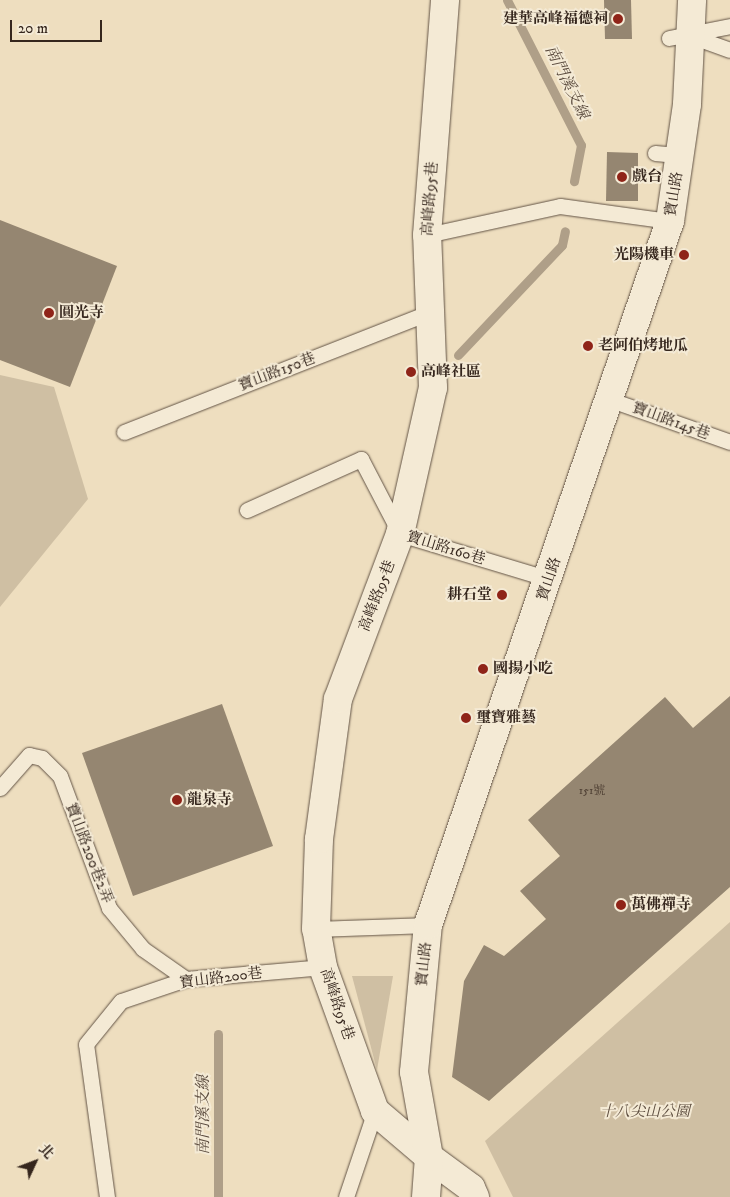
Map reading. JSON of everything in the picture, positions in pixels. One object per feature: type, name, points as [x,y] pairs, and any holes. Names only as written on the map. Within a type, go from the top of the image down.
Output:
[{"type":"street","name":"高峰路95巷","points":[[429,1157],[375,1111],[323,967],[316,929],[319,839],[338,699],[400,534],[433,388],[427,235],[445,0]]},
{"type":"street","name":"寶山路","points":[[426,1197],[429,1157],[414,1072],[428,925],[612,400],[670,222],[668,154],[680,37],[692,0]]},
{"type":"street","points":[[429,1157],[471,1188],[475,1197]]},
{"type":"lane","points":[[680,37],[730,26]]},
{"type":"lane","points":[[680,37],[730,50]]},
{"type":"lane","points":[[427,235],[560,206],[670,222]]},
{"type":"lane","name":"寶山路150巷","points":[[124,432],[430,312]]},
{"type":"lane","name":"寶山路145巷","points":[[612,400],[730,442]]},
{"type":"lane","name":"寶山路160巷","points":[[247,510],[361,459],[400,534],[549,579]]},
{"type":"lane","name":"寶山路200巷2弄","points":[[0,788],[28,755],[42,758],[60,776],[109,908],[142,949],[186,979]]},
{"type":"lane","points":[[316,929],[428,925]]},
{"type":"lane","name":"寶山路200巷","points":[[107,1197],[86,1044],[122,1000],[186,979],[323,967]]},
{"type":"lane","points":[[346,1197],[375,1111]]},
{"type":"green space","points":[[0,375],[54,387],[88,499],[0,607]]},
{"type":"green space","name":"十八尖山公園","points":[[730,922],[730,1197],[513,1197],[485,1141]]},
{"type":"green space","points":[[352,976],[393,976],[377,1070]]},
{"type":"building","name":"建華高峰福德祠","points":[[604,0],[631,0],[632,39],[605,39]]},
{"type":"building","name":"戲台","points":[[607,152],[638,153],[638,201],[606,201]]},
{"type":"building","name":"圓光寺","points":[[0,220],[117,266],[70,387],[0,360]]},
{"type":"building","name":"萬佛禪寺","points":[[730,696],[730,887],[489,1101],[452,1077],[464,981],[484,945],[504,956],[546,919],[520,891],[560,856],[528,820],[665,697],[693,728]]},
{"type":"building","name":"龍泉寺","points":[[222,704],[273,846],[133,896],[82,753]]},
{"type":"waterway","name":"南門溪支線","points":[[507,0],[581,145],[574,181]]},
{"type":"waterway","name":"南門溪支線","points":[[458,355],[562,245],[565,231]]},
{"type":"waterway","name":"南門溪支線","points":[[218,1034],[218,1197]]},
{"type":"place","name":"建華高峰福德祠","points":[[618,19]]},
{"type":"place","name":"戲台","points":[[622,177]]},
{"type":"place","name":"光陽機車","points":[[684,255]]},
{"type":"place","name":"圓光寺","points":[[49,313]]},
{"type":"place","name":"老阿伯烤地瓜","points":[[588,346]]},
{"type":"place","name":"高峰社區","points":[[411,372]]},
{"type":"place","name":"耕石堂","points":[[502,595]]},
{"type":"place","name":"國揚小吃","points":[[483,669]]},
{"type":"place","name":"璽寶雅藝","points":[[466,718]]},
{"type":"place","name":"龍泉寺","points":[[177,800]]},
{"type":"place","name":"萬佛禪寺","points":[[621,905]]}]
